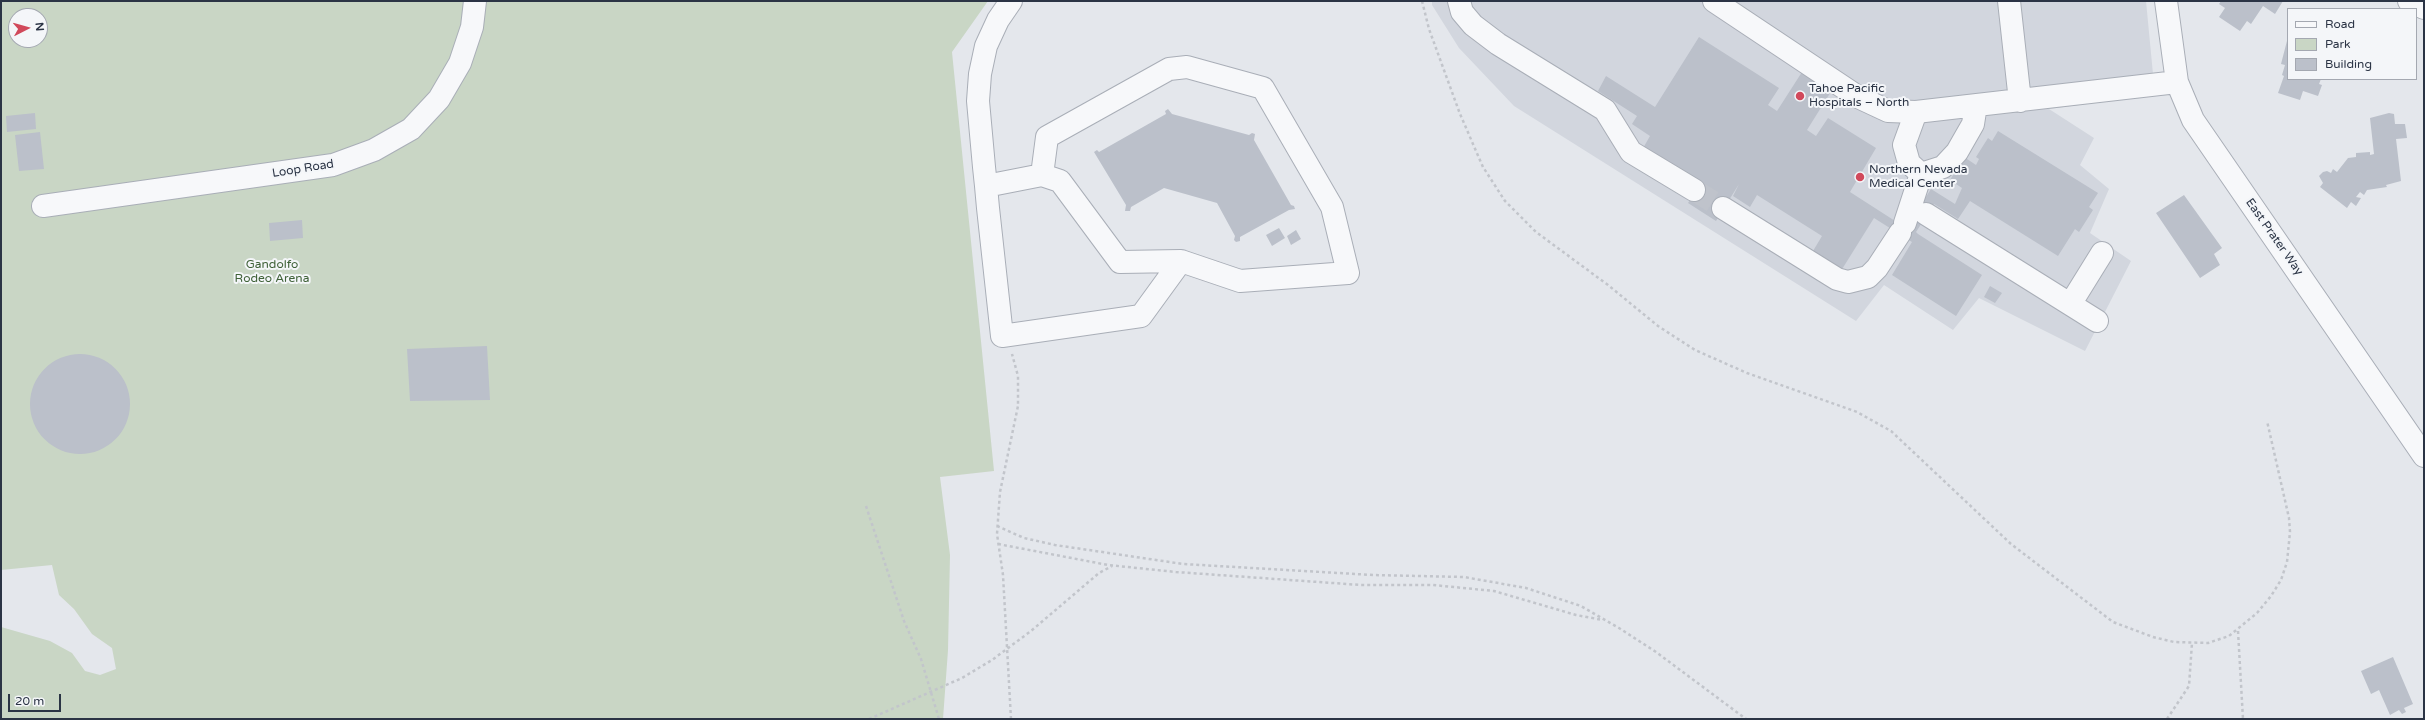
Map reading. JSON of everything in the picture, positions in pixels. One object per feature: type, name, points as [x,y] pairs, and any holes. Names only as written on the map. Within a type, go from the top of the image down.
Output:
[{"type":"street","name":"Loop Road","points":[[43,206],[333,165],[374,150],[410,129],[439,99],[460,63],[472,27],[475,1]]},
{"type":"street","points":[[1011,1],[998,20],[986,46],[980,74],[978,101],[1002,336],[1141,316],[1181,261]]},
{"type":"street","points":[[1459,1],[1462,12],[1473,25],[1498,44],[1605,110],[1631,152],[1694,190]]},
{"type":"street","points":[[1714,1],[1858,96],[1888,111],[1916,112],[2177,82]]},
{"type":"street","points":[[2009,1],[2020,101]]},
{"type":"street","name":"East Prater Way","points":[[2166,1],[2177,82],[2193,120],[2424,456]]},
{"type":"street","points":[[2409,1],[2424,8]]},
{"type":"street","points":[[986,186],[1042,175],[1060,181],[1120,262],[1181,261],[1240,280],[1348,273],[1332,207],[1263,88],[1187,67],[1169,69],[1047,137],[1042,175]]},
{"type":"street","points":[[1921,174],[1944,167],[1957,152],[1973,124],[1976,105]]},
{"type":"street","points":[[1916,112],[1904,145],[1909,163],[1921,174]]},
{"type":"street","points":[[1723,208],[1837,279],[1848,282],[1868,277],[1877,268],[1912,217],[1921,174]]},
{"type":"street","points":[[1912,217],[2070,303],[2097,320]]},
{"type":"street","points":[[2070,303],[2102,253]]},
{"type":"path","points":[[1422,1],[1431,35],[1454,100],[1483,167],[1505,201],[1536,232],[1608,285],[1658,326],[1695,350],[1747,373],[1857,412],[1892,431],[2011,544],[2113,622],[2153,637],[2174,642],[2192,643],[2217,641],[2238,630],[2271,596],[2281,580],[2289,546],[2289,518],[2267,421]]},
{"type":"path","points":[[1002,336],[1014,358],[1019,391],[1018,406],[1000,492],[997,526],[1003,575],[1011,719]]},
{"type":"path","points":[[866,506],[939,719]]},
{"type":"path","points":[[997,526],[1024,538],[1055,545],[1183,564],[1366,575],[1442,576],[1496,582],[1557,597],[1582,606],[1656,652],[1746,719]]},
{"type":"path","points":[[998,544],[1112,566],[1176,572],[1361,584],[1472,588],[1511,595],[1576,615],[1606,620]]},
{"type":"path","points":[[869,719],[962,678],[1007,650],[1047,619],[1099,573],[1112,566]]},
{"type":"path","points":[[2238,630],[2243,719]]},
{"type":"path","points":[[2167,719],[2176,709],[2189,686],[2192,643]]},
{"type":"shaded area","name":"Northern Nevada Medical Center","points":[[1432,1],[2146,1],[2155,95],[2049,109],[2094,138],[2080,165],[2109,189],[2090,233],[2131,261],[2085,351],[1979,298],[1953,330],[1884,285],[1856,321],[1514,106],[1459,48],[1432,5]]},
{"type":"green space","name":"Gandolfo Rodeo Arena","points":[[1,1],[988,1],[952,52],[994,471],[940,477],[950,555],[948,650],[943,719],[1,719],[1,627],[50,641],[72,653],[85,671],[100,675],[116,669],[112,648],[92,634],[74,609],[59,595],[52,565],[1,570]]},
{"type":"building","points":[[2221,1],[2283,1],[2275,14],[2263,6],[2251,24],[2247,21],[2240,31],[2219,17],[2225,8],[2219,4]]},
{"type":"building","name":"Northern Nevada Medical Center","points":[[1699,37],[1779,88],[1768,105],[1777,111],[1802,72],[1832,90],[1807,130],[1816,136],[1828,118],[1876,148],[1850,192],[1906,228],[1931,189],[1955,204],[1962,188],[1950,180],[1964,157],[1976,165],[1979,159],[1976,157],[1988,138],[1992,141],[1998,131],[2098,193],[2089,207],[2093,210],[2079,232],[2075,229],[2058,256],[1970,201],[1958,219],[1934,204],[1916,232],[1982,275],[1956,316],[1892,275],[1912,242],[1874,218],[1839,274],[1810,256],[1822,236],[1757,195],[1750,207],[1733,196],[1739,184],[1716,221],[1688,203],[1699,186],[1642,150],[1650,136],[1632,124],[1637,116],[1598,91],[1606,76],[1655,107]]},
{"type":"building","points":[[2287,41],[2287,80],[2321,80],[2319,84],[2322,85],[2318,96],[2303,91],[2300,100],[2278,93],[2284,76],[2282,75],[2285,65],[2281,64]]},
{"type":"building","points":[[1168,109],[1172,114],[1249,135],[1252,133],[1255,134],[1254,140],[1291,205],[1294,206],[1295,209],[1289,210],[1240,237],[1240,241],[1236,242],[1234,240],[1235,236],[1217,203],[1164,188],[1131,207],[1130,211],[1125,211],[1126,205],[1094,152],[1097,150],[1099,152],[1166,114],[1165,111]]},
{"type":"building","points":[[35,113],[36,129],[7,132],[6,116]]},
{"type":"building","points":[[2389,113],[2394,114],[2395,124],[2405,124],[2407,138],[2396,139],[2401,181],[2386,185],[2387,187],[2367,190],[2364,195],[2360,192],[2356,197],[2361,198],[2356,206],[2351,202],[2347,208],[2320,187],[2323,183],[2319,176],[2323,172],[2327,171],[2331,173],[2333,169],[2337,172],[2348,158],[2356,157],[2356,153],[2370,152],[2370,155],[2374,154],[2370,118]]},
{"type":"building","points":[[40,132],[44,169],[19,171],[15,135]]},
{"type":"building","points":[[2184,195],[2222,248],[2214,254],[2220,265],[2200,278],[2156,213]]},
{"type":"building","points":[[302,220],[303,238],[270,241],[269,223]]},
{"type":"building","points":[[1279,228],[1285,238],[1272,246],[1266,235]]},
{"type":"building","points":[[1296,230],[1301,239],[1291,245],[1287,236]]},
{"type":"building","points":[[1990,286],[2002,293],[1995,303],[1984,297]]},
{"type":"building","points":[[487,346],[490,400],[410,401],[407,349]]},
{"type":"building","points":[[80,354],[99,358],[115,369],[126,385],[130,404],[126,423],[115,439],[99,450],[80,454],[61,450],[45,439],[34,423],[30,404],[34,385],[45,369],[61,358]]},
{"type":"building","points":[[2393,657],[2413,704],[2404,708],[2406,712],[2402,714],[2399,710],[2390,715],[2379,690],[2371,694],[2361,671]]},
{"type":"tunnel","points":[[1694,190],[1723,208]]},
{"type":"place","name":"Tahoe Pacific Hospitals – North","points":[[1800,96]]},
{"type":"place","name":"Northern Nevada Medical Center","points":[[1860,177]]}]
